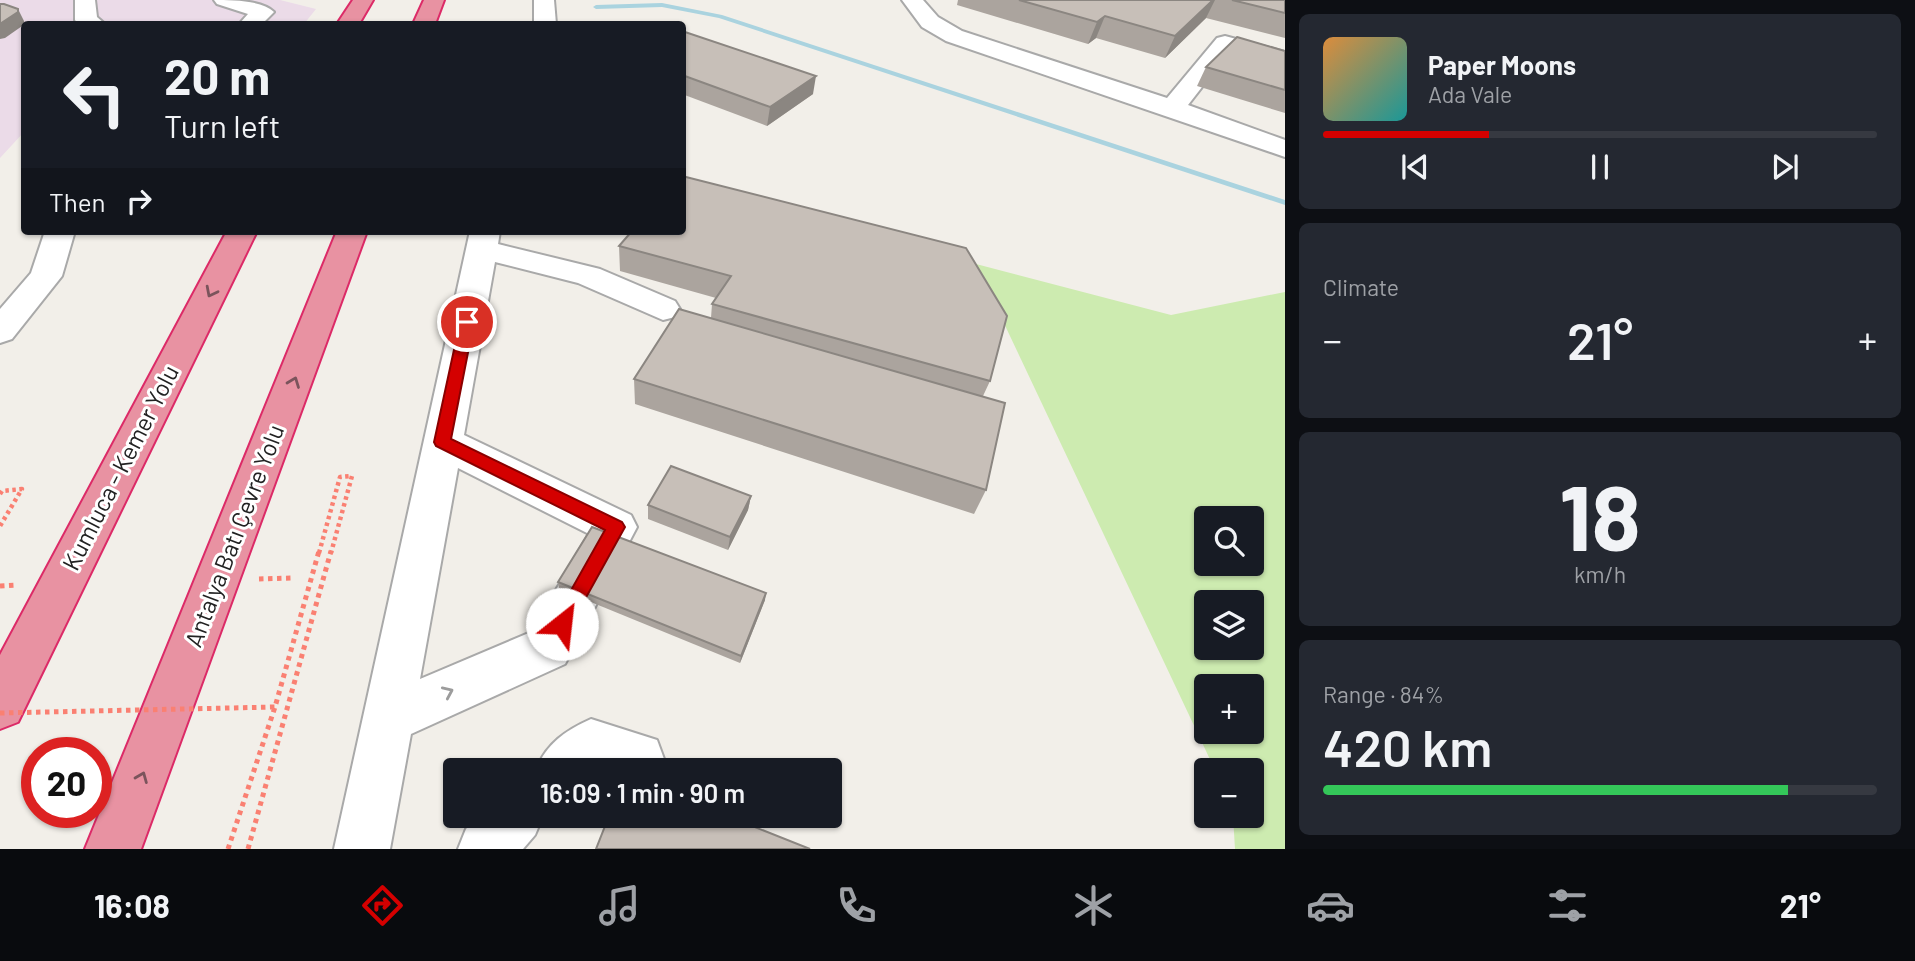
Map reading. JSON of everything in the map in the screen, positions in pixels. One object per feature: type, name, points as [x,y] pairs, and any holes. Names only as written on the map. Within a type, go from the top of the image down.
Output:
[{"type":"highway","points":[[350,21],[363,0]]},
{"type":"highway","points":[[425,21],[435,0]]},
{"type":"highway","name":"Kumluca - Kemer Yolu","points":[[0,705],[240,235]]},
{"type":"highway","name":"Antalya Batı Çevre Yolu","points":[[115,846],[350,235]]},
{"type":"street","points":[[85,0],[88,21]]},
{"type":"street","points":[[224,0],[262,12],[253,21]]},
{"type":"street","points":[[544,0],[545,21]]},
{"type":"street","points":[[912,0],[930,22],[954,36],[1172,108],[1285,149]]},
{"type":"street","points":[[1172,108],[1225,43],[1285,60]]},
{"type":"street","points":[[0,331],[46,276],[59,235]]},
{"type":"street","points":[[362,849],[484,240],[589,276],[663,309]]},
{"type":"street","points":[[386,719],[548,648],[616,527],[442,442]]},
{"type":"street","points":[[0,674],[53,600]]},
{"type":"street","points":[[576,758],[591,745],[635,758]]},
{"type":"street","points":[[486,849],[505,828]]},
{"type":"path","points":[[228,849],[275,707],[340,477],[352,476],[248,849]]},
{"type":"path","points":[[0,494],[2,491],[22,489],[0,526]]},
{"type":"path","points":[[0,713],[275,707]]},
{"type":"shaded area","points":[[0,0],[280,0],[316,9],[306,21],[21,21],[21,135],[0,158]]},
{"type":"green space","points":[[976,264],[1171,315],[1285,292],[1285,849],[1235,849],[1234,828],[1264,828],[1264,758],[1209,758],[1203,744],[1264,744],[1264,674],[1194,674],[1194,726]]},
{"type":"building","points":[[1019,0],[1213,0],[1175,36],[1105,16],[1097,22]]},
{"type":"building","points":[[1232,0],[1285,0],[1285,13]]},
{"type":"building","points":[[0,4],[18,9],[18,12],[0,24]]},
{"type":"building","points":[[686,32],[816,76],[770,107],[686,76]]},
{"type":"building","points":[[1237,37],[1285,51],[1285,90],[1206,67]]},
{"type":"building","points":[[686,177],[966,248],[1007,316],[990,381],[712,304],[731,276],[619,246],[629,235],[686,235]]},
{"type":"building","points":[[679,309],[1005,403],[986,490],[634,379]]},
{"type":"building","points":[[671,466],[751,496],[730,537],[648,505]]},
{"type":"building","points":[[592,527],[766,593],[741,656],[558,582]]},
{"type":"building","points":[[604,828],[757,828],[810,849],[596,849]]},
{"type":"waterway","points":[[596,7],[662,5],[720,16],[1285,203]]},
{"type":"route","points":[[467,322],[442,442],[616,527],[562,624]]}]
